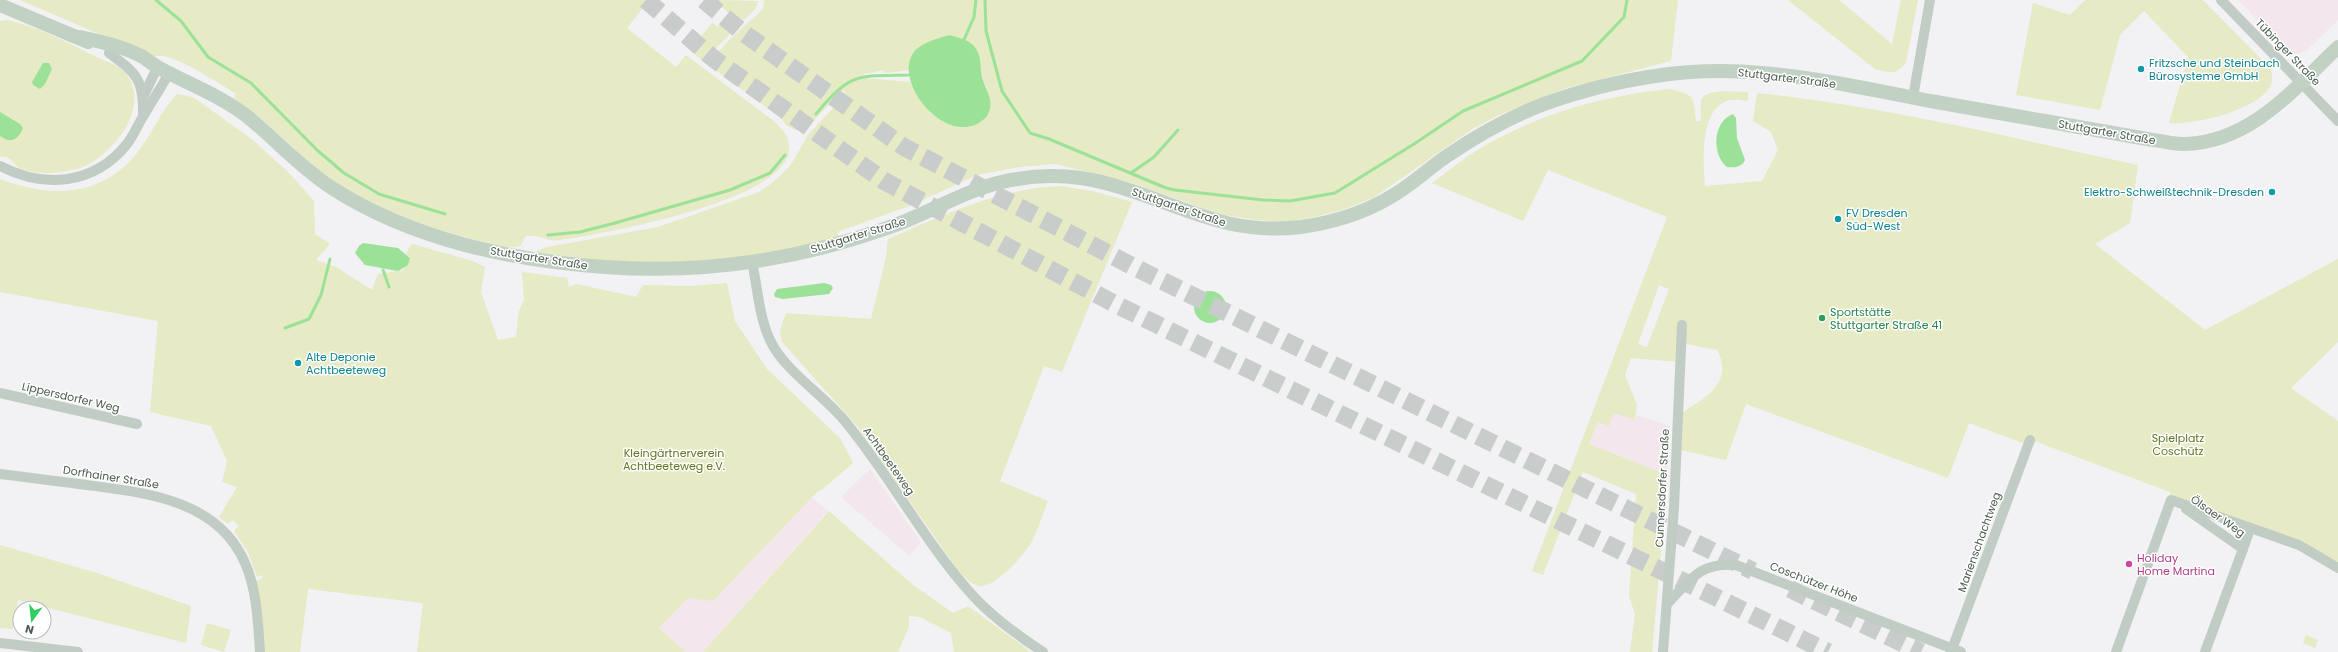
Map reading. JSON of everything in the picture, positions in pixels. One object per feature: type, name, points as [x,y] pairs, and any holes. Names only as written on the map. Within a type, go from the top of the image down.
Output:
[{"type":"main road","points":[[8,0],[20,12]]},
{"type":"main road","name":"Stuttgarter Straße","points":[[0,5],[80,37],[109,53],[138,65],[163,70]]},
{"type":"main road","points":[[0,16],[20,12]]},
{"type":"main road","name":"Stuttgarter Straße","points":[[80,37],[113,44],[143,57],[163,70],[226,101],[251,120],[303,168],[357,204],[435,235],[473,246],[524,257],[607,268],[691,268],[752,262],[793,254],[860,237],[892,226],[977,190],[1006,181],[1037,176],[1059,176],[1106,183],[1191,214],[1237,226],[1288,228],[1318,225],[1345,218],[1376,205],[1402,190],[1473,139],[1509,118],[1548,102],[1592,89],[1675,74],[1725,71],[1799,77],[2153,140],[2183,144],[2220,138],[2242,130],[2275,108],[2338,47]]},
{"type":"street","points":[[1913,97],[1930,0]]},
{"type":"street","name":"Tübinger Straße","points":[[2221,0],[2302,82],[2338,121]]},
{"type":"street","points":[[109,53],[132,71],[144,95],[143,115]]},
{"type":"street","points":[[144,95],[163,70]]},
{"type":"street","points":[[0,166],[28,178],[52,181],[78,178],[92,172],[118,155],[128,143],[143,115],[156,99],[163,70]]},
{"type":"street","name":"Achtbeeteweg","points":[[752,262],[763,322],[773,346],[783,360],[844,419],[871,455],[917,524],[967,589],[984,607],[1019,636],[1043,652]]},
{"type":"street","name":"Cunnersdorfer Straße","points":[[1664,652],[1668,603],[1682,325]]},
{"type":"street","name":"Lippersdorfer Weg","points":[[0,393],[137,424]]},
{"type":"street","name":"Marienschachtweg","points":[[1955,651],[2030,440]]},
{"type":"street","name":"Dorfhainer Straße","points":[[0,474],[142,492],[177,501],[210,519],[230,538],[245,563],[257,612],[260,652]]},
{"type":"street","name":"Ölsaer Weg","points":[[2116,652],[2171,500],[2250,529],[2243,549],[2178,503]]},
{"type":"street","points":[[2250,529],[2299,546],[2338,568]]},
{"type":"street","points":[[2205,652],[2243,549]]},
{"type":"street","name":"Coschützer Höhe","points":[[1668,603],[1692,578],[1703,569],[1718,564],[1736,565],[1955,651]]},
{"type":"street","points":[[0,643],[78,652]]},
{"type":"shaded area","points":[[2238,0],[2338,0],[2338,20],[2306,51],[2297,54],[2288,52]]},
{"type":"shaded area","points":[[949,35],[968,41],[973,45],[978,53],[984,84],[991,105],[987,116],[977,124],[964,127],[950,124],[937,117],[925,107],[916,94],[910,80],[909,67],[912,55],[915,51],[923,44]]},
{"type":"shaded area","points":[[43,63],[49,63],[52,69],[45,84],[40,89],[33,85],[32,82]]},
{"type":"shaded area","points":[[0,112],[20,124],[23,128],[14,140],[8,140],[0,136]]},
{"type":"shaded area","points":[[1733,114],[1736,118],[1737,138],[1745,160],[1740,166],[1727,167],[1722,162],[1719,155],[1716,139],[1721,124],[1726,118]]},
{"type":"shaded area","points":[[363,243],[398,248],[410,258],[408,265],[398,271],[365,265],[355,253],[359,246]]},
{"type":"shaded area","points":[[824,283],[831,285],[833,288],[829,294],[783,299],[775,297],[774,294],[777,289]]},
{"type":"shaded area","points":[[1207,291],[1213,291],[1223,298],[1226,307],[1225,313],[1219,320],[1213,323],[1207,323],[1197,316],[1194,310],[1194,304],[1201,294]]},
{"type":"shaded area","points":[[1614,412],[1635,420],[1637,415],[1670,426],[1668,475],[1589,444],[1598,422]]},
{"type":"shaded area","points":[[870,469],[921,542],[909,556],[841,497]]},
{"type":"shaded area","points":[[812,497],[828,511],[703,652],[686,652],[659,628],[688,598],[713,600]]},
{"type":"green space","points":[[20,0],[649,0],[627,28],[676,67],[686,55],[775,122],[789,147],[779,169],[750,189],[710,205],[664,219],[561,240],[526,236],[520,246],[506,248],[422,225],[394,214],[329,181],[264,121],[234,98],[236,94],[190,66],[163,56],[150,56]]},
{"type":"green space","points":[[714,0],[758,1],[756,8],[703,61],[690,50],[712,23],[718,27],[729,13]]},
{"type":"green space","points":[[764,0],[1678,0],[1671,61],[1567,88],[1501,114],[1474,128],[1373,198],[1342,210],[1314,217],[1285,222],[1256,220],[1219,214],[1129,182],[1055,164],[1019,167],[977,175],[912,205],[837,232],[839,237],[763,255],[683,262],[615,263],[535,254],[537,251],[547,247],[658,227],[759,192],[772,183],[790,166],[808,135],[845,95],[844,90],[808,126],[796,130],[787,126],[781,118],[710,66],[720,50],[763,9]],"holes":[[[964,40],[976,50],[987,88],[932,115],[910,82],[863,78],[864,74],[884,70],[885,73],[909,70],[909,68]]]},
{"type":"green space","points":[[1788,0],[1839,0],[1892,44],[1901,0],[1918,0],[1906,62],[1899,70],[1893,72],[1885,72],[1875,69]]},
{"type":"green space","points":[[2085,0],[2203,0],[2271,69],[2271,85],[2262,96],[2252,103],[2224,115],[2194,122],[2169,123],[2188,57],[2144,11],[2120,35],[2100,110],[2016,95],[2033,3],[2070,15]]},
{"type":"green space","points":[[7,20],[29,26],[49,34],[114,64],[121,69],[132,83],[134,100],[131,117],[127,125],[123,132],[107,150],[88,165],[67,171],[40,173],[22,169],[8,157],[0,157],[0,21]]},
{"type":"green space","name":"Spielplatz Coschütz","points":[[1669,89],[1689,95],[1693,101],[1696,121],[1701,121],[1701,102],[1703,97],[1714,92],[1721,91],[1748,92],[1748,101],[1734,100],[1724,102],[1714,111],[1709,120],[1704,142],[1705,186],[1762,181],[1778,150],[1771,132],[1753,121],[1757,93],[1901,114],[2138,165],[2130,223],[2095,244],[2205,330],[2338,259],[2338,342],[2291,388],[2338,421],[2338,568],[2323,558],[2171,500],[2170,492],[2037,442],[2023,443],[1969,423],[1948,478],[1746,404],[1726,460],[1676,449],[1677,416],[1696,404],[1713,390],[1719,382],[1722,372],[1722,362],[1717,350],[1681,343],[1680,362],[1631,358],[1625,375],[1637,405],[1635,420],[1614,413],[1609,426],[1598,422],[1589,444],[1668,475],[1652,652],[1630,652],[1635,614],[1629,596],[1636,494],[1583,472],[1543,575],[1532,571],[1667,217],[1548,170],[1523,221],[1432,183],[1479,149],[1547,116],[1571,108],[1619,96]],"holes":[[[1659,285],[1669,289],[1647,347],[1638,344]]]},
{"type":"green space","name":"Kleingärtnerverein Achtbeeteweg e.V.","points":[[177,94],[192,97],[253,140],[290,174],[314,201],[315,234],[330,244],[316,260],[336,267],[372,290],[378,274],[403,270],[410,258],[406,253],[412,244],[473,261],[485,267],[481,292],[498,340],[516,337],[519,311],[524,300],[522,272],[567,278],[569,287],[577,284],[636,297],[643,285],[693,286],[727,283],[735,321],[767,369],[840,438],[853,463],[823,489],[818,491],[713,601],[688,598],[659,628],[686,652],[417,652],[423,603],[308,589],[300,652],[260,652],[251,584],[262,578],[263,575],[257,577],[248,552],[234,531],[239,526],[233,520],[228,524],[219,517],[237,487],[222,482],[227,461],[211,426],[150,412],[158,321],[0,292],[0,179],[37,189],[56,191],[74,190],[91,186],[107,179],[123,168],[137,153],[166,108]]},
{"type":"green space","points":[[1061,186],[1092,191],[1132,202],[1062,372],[1044,366],[1000,481],[1048,501],[1037,530],[1030,545],[1002,576],[993,582],[979,586],[970,581],[957,569],[858,427],[782,342],[780,330],[786,313],[871,319],[886,257],[888,239],[951,212],[994,197],[1038,188]]},
{"type":"green space","points":[[829,511],[913,585],[953,613],[968,606],[1031,652],[954,652],[951,633],[920,617],[909,616],[909,627],[898,652],[703,652]]},
{"type":"green space","points":[[0,545],[97,573],[191,606],[186,643],[52,609],[52,600],[12,600],[12,629],[0,628]]},
{"type":"green space","points":[[207,623],[231,630],[224,652],[201,645]]},
{"type":"green space","points":[[2306,635],[2318,640],[2315,648],[2303,643]]},
{"type":"waterway","points":[[156,0],[181,21],[208,57],[251,83],[317,150],[344,173],[379,194],[445,214]]},
{"type":"waterway","points":[[963,42],[974,17],[976,0]]},
{"type":"waterway","points":[[985,0],[986,31],[1002,91],[1030,133],[1049,139],[1166,188],[1263,200],[1290,201],[1335,193],[1414,144],[1463,111],[1582,61],[1624,17],[1627,0]]},
{"type":"waterway","points":[[816,114],[838,90],[847,83],[856,79],[877,76],[909,75],[911,73]]},
{"type":"waterway","points":[[1131,173],[1154,157],[1178,130]]},
{"type":"waterway","points":[[548,235],[580,232],[730,190],[770,173],[785,155]]},
{"type":"waterway","points":[[285,328],[309,319],[321,295],[330,259]]},
{"type":"waterway","points":[[383,270],[389,287]]},
{"type":"tunnel","points":[[646,0],[714,59],[884,181],[1115,304],[1828,652]]},
{"type":"tunnel","points":[[704,0],[742,32],[904,147],[1132,266],[1753,571]]},
{"type":"tunnel","points":[[1790,589],[1921,652]]},
{"type":"place","name":"Fritzsche und Steinbach Bürosysteme GmbH","points":[[2141,69]]},
{"type":"place","name":"Elektro-Schweißtechnik-Dresden","points":[[2272,192]]},
{"type":"place","name":"FV Dresden Süd-West","points":[[1838,219]]},
{"type":"place","name":"Sportstätte Stuttgarter Straße 41","points":[[1822,318]]},
{"type":"place","name":"Alte Deponie Achtbeeteweg","points":[[298,363]]},
{"type":"place","name":"Holiday Home Martina","points":[[2129,564]]}]
